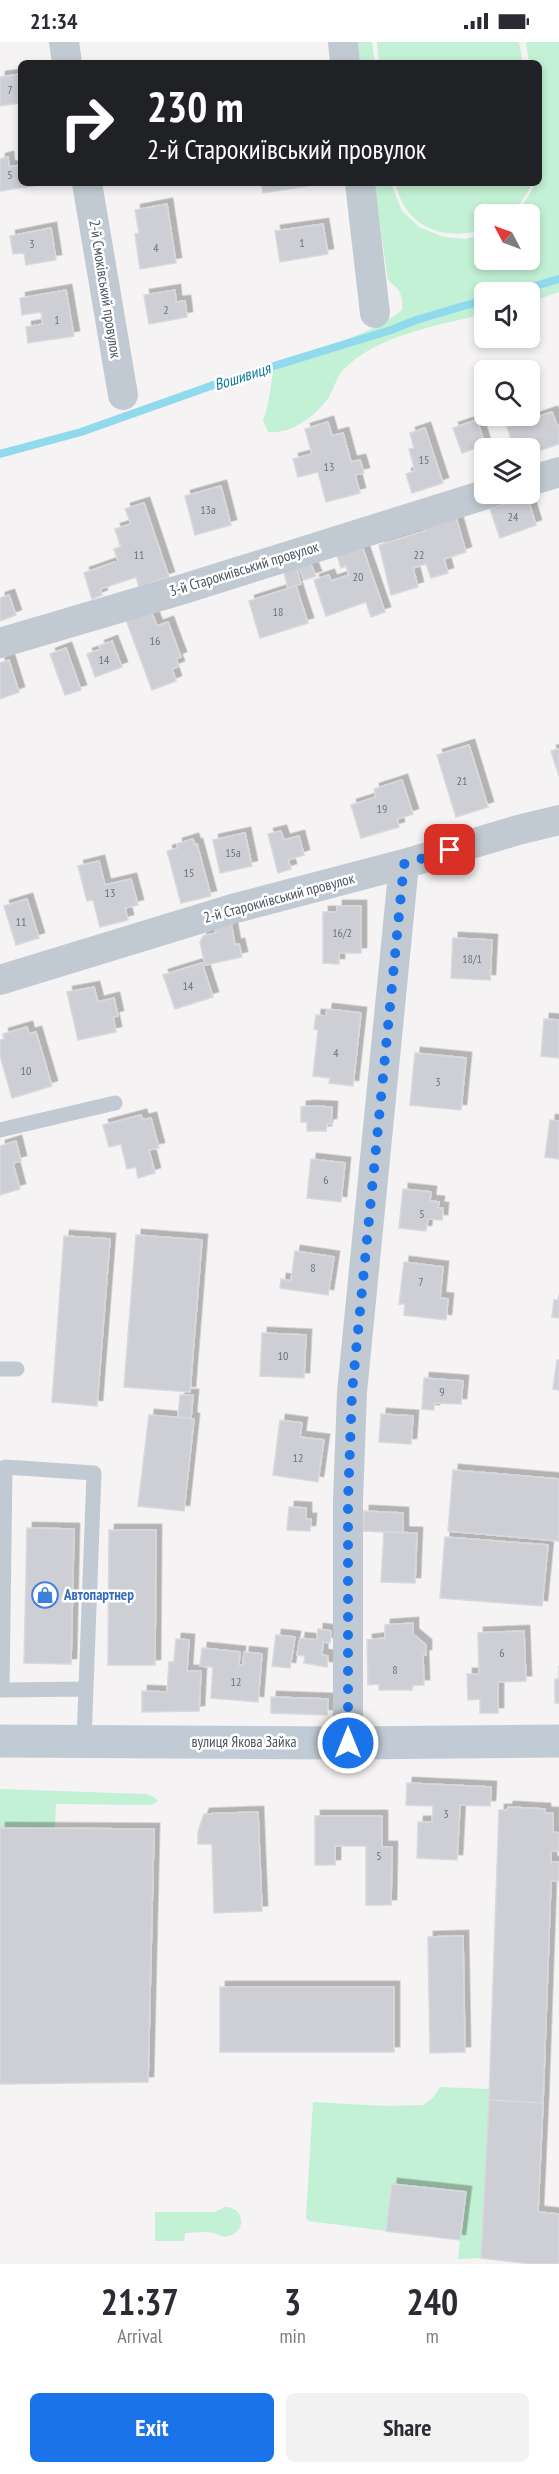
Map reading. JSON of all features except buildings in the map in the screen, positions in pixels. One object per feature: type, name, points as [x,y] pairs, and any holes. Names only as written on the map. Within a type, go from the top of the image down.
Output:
[{"type":"street","points":[[64,42],[67,60]]},
{"type":"street","points":[[343,42],[345,60]]},
{"type":"street","name":"2-й Смоківський провулок","points":[[88,186],[123,395]]},
{"type":"street","points":[[360,186],[375,313]]},
{"type":"street","points":[[540,478],[559,472]]},
{"type":"street","name":"3-й Старокиївський провулок","points":[[0,643],[180,590],[474,498]]},
{"type":"street","name":"2-й Старокиївський провулок","points":[[0,980],[232,909],[559,820]]},
{"type":"street","points":[[348,1743],[348,1501],[352,1392],[404,864]]},
{"type":"street","name":"вулиця Якова Зайка","points":[[0,1741],[348,1743],[559,1741]]},
{"type":"lane","points":[[0,1130],[115,1103]]},
{"type":"lane","points":[[0,1369],[17,1368]]},
{"type":"lane","points":[[84,1742],[86,1689],[94,1473],[6,1467],[2,1690],[86,1689]]},
{"type":"green space","points":[[358,42],[372,42],[375,60],[360,60]]},
{"type":"green space","points":[[377,42],[519,42],[522,60],[379,60]]},
{"type":"green space","points":[[526,42],[559,42],[559,292],[540,299],[540,282],[474,282],[474,316],[410,333],[374,348],[358,357],[344,369],[329,397],[310,417],[294,427],[268,432],[263,420],[268,406],[275,362],[358,335],[402,310],[400,293],[388,280],[374,186],[392,186],[402,211],[419,227],[444,237],[466,239],[474,236],[474,270],[540,270],[540,204],[523,204],[534,186],[542,186],[542,60],[529,60]]},
{"type":"green space","points":[[396,186],[531,186],[520,204],[474,204],[474,232],[454,234],[428,228],[408,211]]},
{"type":"green space","points":[[0,1789],[146,1794],[158,1801],[151,1805],[56,1804],[55,1829],[0,1828]]},
{"type":"green space","points":[[440,2087],[490,2089],[481,2258],[458,2259],[465,2192],[392,2184],[386,2231],[309,2221],[306,2218],[313,2102],[386,2106],[423,2105],[433,2098]]},
{"type":"green space","points":[[225,2207],[232,2208],[240,2215],[241,2225],[234,2234],[224,2237],[211,2232],[185,2233],[184,2241],[155,2241],[155,2212],[215,2212]]},
{"type":"waterway","name":"Вошивиця","points":[[540,284],[559,279]]},
{"type":"waterway","name":"Вошивиця","points":[[0,454],[81,432],[222,382],[474,303]]},
{"type":"place","name":"Автопартнер","points":[[45,1595]]},
{"type":"route","points":[[348,1743],[348,1501],[352,1392],[404,864],[450,850]]}]
